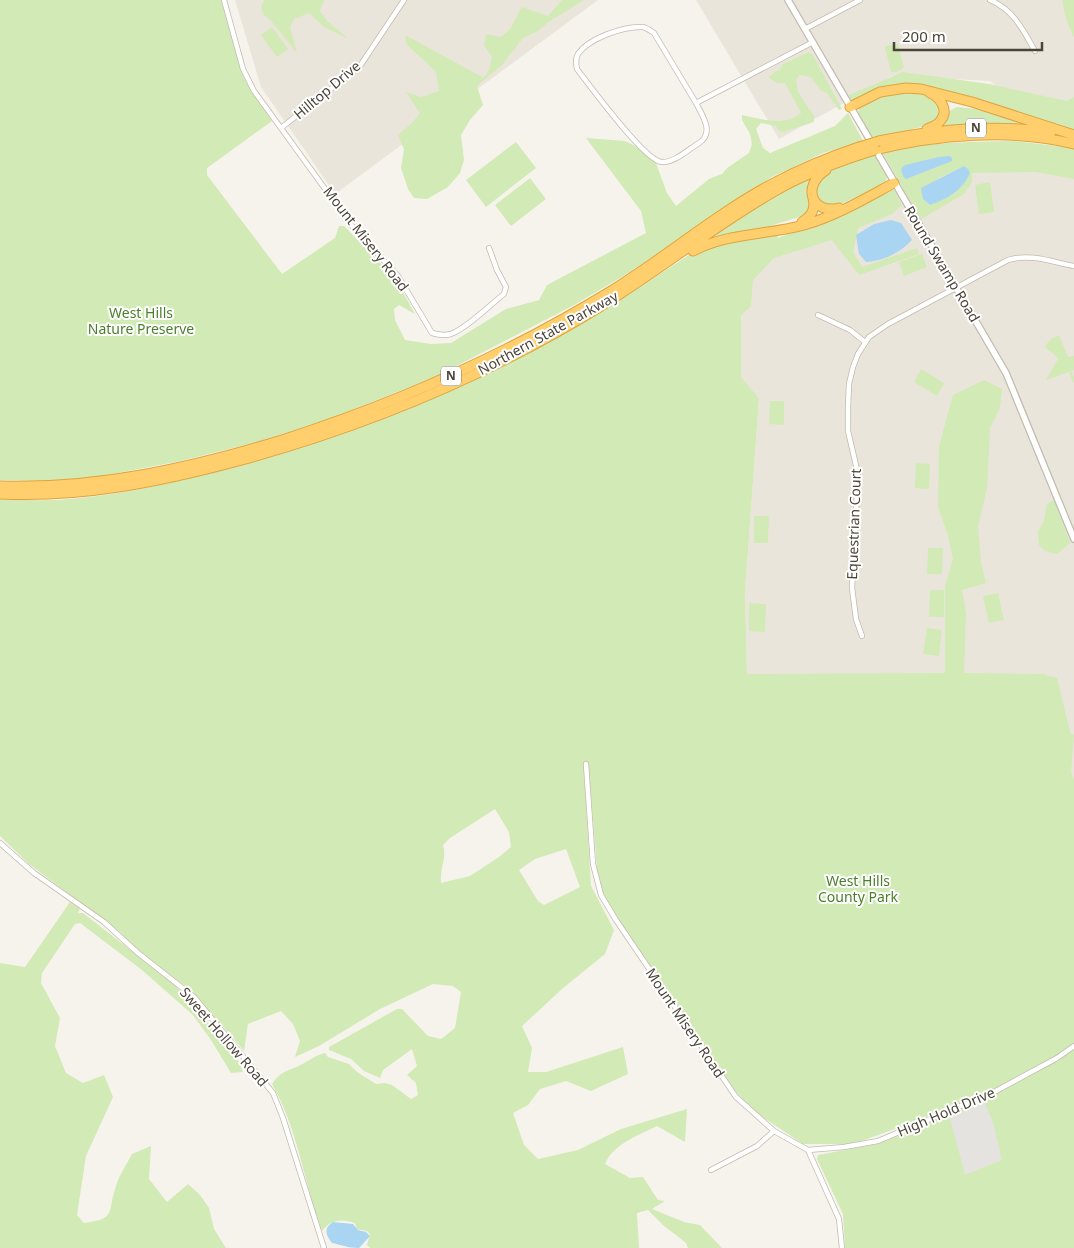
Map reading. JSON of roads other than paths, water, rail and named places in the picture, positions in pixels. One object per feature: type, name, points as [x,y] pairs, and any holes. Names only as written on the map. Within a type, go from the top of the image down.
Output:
[{"type":"highway","points":[[850,107],[880,92],[906,88],[921,89],[972,102],[1074,135]]},
{"type":"highway","points":[[850,107],[881,94],[894,91],[920,91],[935,95],[944,107],[942,120],[935,126],[908,135]]},
{"type":"highway","name":"Northern State Parkway","points":[[0,486],[72,485],[153,474],[240,453],[335,423],[388,403],[444,379],[533,336],[611,291],[740,203],[771,184],[810,165],[908,135],[965,128],[1035,130],[1074,135]]},
{"type":"highway","name":"Northern State Parkway","points":[[882,144],[949,137],[988,136],[1026,137],[1074,144]]},
{"type":"highway","name":"Northern State Parkway","points":[[0,494],[60,494],[130,486],[213,468],[312,439],[392,409],[491,365],[583,317],[647,277],[736,215],[775,191],[809,174],[851,157],[860,150]]},
{"type":"highway","points":[[788,228],[810,217],[814,206],[812,187],[818,176],[851,157]]},
{"type":"highway","points":[[647,277],[688,253],[715,241],[788,228],[820,220],[894,183]]},
{"type":"highway","points":[[813,198],[820,206],[827,209],[852,205]]},
{"type":"street","name":"Mount Misery Road","points":[[224,0],[243,69],[259,98],[352,226],[398,276],[432,333],[440,336],[460,329],[504,294],[506,287],[489,248]]},
{"type":"street","name":"Hilltop Drive","points":[[281,128],[360,66],[404,0]]},
{"type":"street","name":"Round Swamp Road","points":[[788,0],[1006,373],[1073,535]]},
{"type":"street","points":[[805,29],[860,0]]},
{"type":"street","points":[[990,0],[1012,14],[1035,52]]},
{"type":"street","points":[[645,27],[654,33],[696,103],[706,122],[707,133],[702,141],[668,162],[660,162],[649,156],[577,69],[577,55],[602,36],[623,30],[645,27]]},
{"type":"street","points":[[696,103],[813,42]]},
{"type":"street","name":"Equestrian Court","points":[[862,636],[856,619],[852,588],[858,474],[848,430],[849,384],[852,367],[858,354],[869,337],[888,324],[1008,260],[1019,257],[1031,257],[1074,266]]},
{"type":"street","points":[[818,315],[850,330],[865,342]]},
{"type":"street","name":"Mount Misery Road","points":[[586,764],[593,864],[601,895],[736,1097],[774,1130],[808,1150]]},
{"type":"street","name":"Sweet Hollow Road","points":[[0,843],[34,873],[104,922],[138,954],[194,997],[273,1093],[283,1118],[324,1248]]},
{"type":"street","name":"High Hold Drive","points":[[808,1150],[878,1141],[996,1091],[1057,1058],[1074,1046]]},
{"type":"street","points":[[711,1170],[758,1146],[774,1130]]},
{"type":"street","points":[[808,1150],[839,1219],[842,1248]]},
{"type":"water","points":[[950,156],[952,161],[906,179],[903,176],[901,169],[905,165]]},
{"type":"water","points":[[964,166],[970,173],[959,189],[930,205],[923,199],[921,188]]},
{"type":"water","points":[[891,220],[901,223],[912,240],[891,256],[866,262],[859,254],[856,235],[874,224]]},
{"type":"water","points":[[333,1222],[353,1224],[358,1230],[366,1232],[370,1236],[359,1248],[332,1243],[326,1232]]},
{"type":"park label","name":"West Hills Nature Preserve","points":[[141,322]]},
{"type":"park label","name":"West Hills County Park","points":[[858,890]]}]
